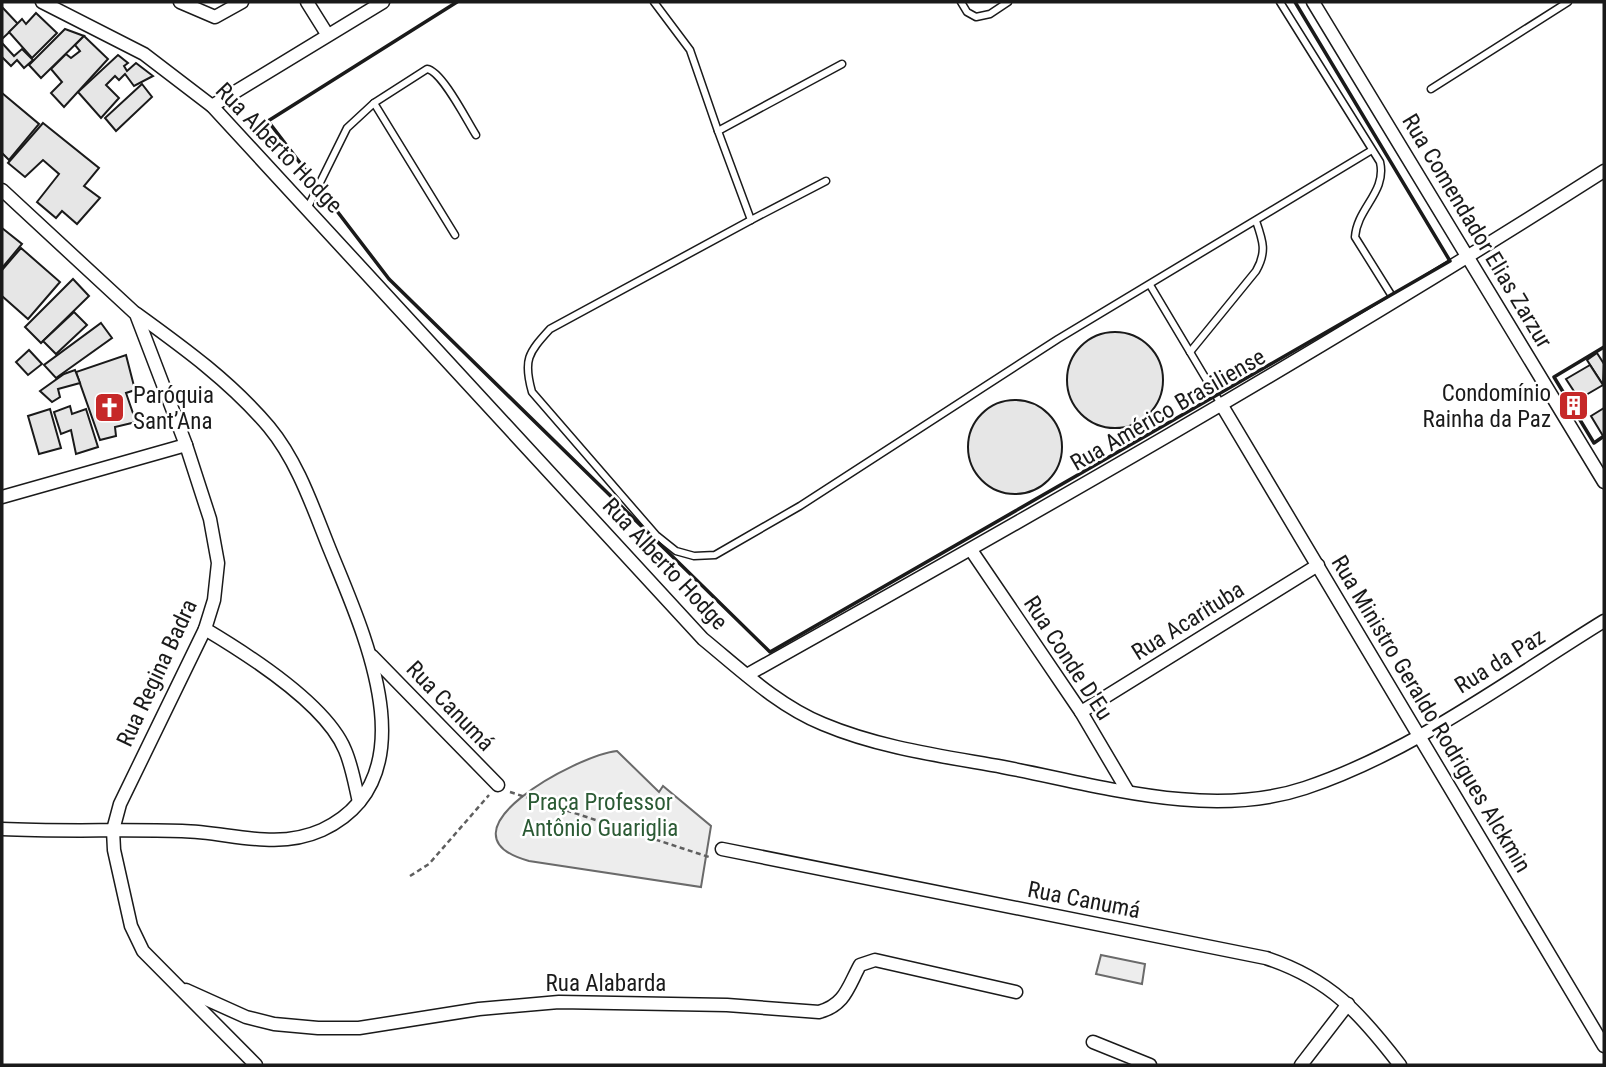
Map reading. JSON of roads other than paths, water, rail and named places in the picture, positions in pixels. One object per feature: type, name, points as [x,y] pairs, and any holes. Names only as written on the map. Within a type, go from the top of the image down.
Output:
[{"type":"street","name":"Rua Alberto Hodge","points":[[42,2],[144,54],[212,106],[308,207],[703,639],[788,707],[822,724],[882,744],[1127,790],[1216,800],[1261,797],[1303,789],[1351,771],[1417,736]]},
{"type":"street","points":[[180,2],[215,17],[242,2]]},
{"type":"street","points":[[307,2],[327,34]]},
{"type":"street","points":[[212,106],[383,2]]},
{"type":"street","name":"Rua Comendador Elias Zarzur","points":[[1313,2],[1604,482]]},
{"type":"street","name":"Rua Américo Brasiliense","points":[[747,675],[971,550],[1221,404],[1470,257],[1604,171]]},
{"type":"street","name":"Rua Regina Badra","points":[[2,190],[136,314],[186,445],[210,519],[218,563],[214,600],[205,629],[120,804],[113,830],[114,850],[131,926],[143,951],[256,1065]]},
{"type":"street","points":[[2,829],[186,831],[268,842],[296,838],[324,829],[359,802],[379,764],[383,733],[372,656],[300,477],[270,428],[226,383],[199,358],[136,314]]},
{"type":"street","name":"Rua Ministro Geraldo Rodrigues Alckmin","points":[[1221,404],[1604,1046]]},
{"type":"street","points":[[2,498],[186,445]]},
{"type":"street","name":"Rua Conde D'Eu","points":[[971,550],[1081,712],[1127,790]]},
{"type":"street","name":"Rua Acarituba","points":[[1081,712],[1318,565]]},
{"type":"street","name":"Rua da Paz","points":[[1417,736],[1604,621]]},
{"type":"street","points":[[205,629],[242,651],[323,716],[346,751],[359,802]]},
{"type":"street","name":"Rua Canumá","points":[[372,656],[498,785]]},
{"type":"street","name":"Rua Canumá","points":[[722,849],[1266,958],[1309,974],[1348,1004],[1400,1065]]},
{"type":"street","name":"Rua Alabarda","points":[[176,986],[246,1017],[274,1024],[359,1028],[479,1009],[559,1002],[727,1005],[820,1012],[834,1008],[842,1000],[860,965],[875,960],[1016,992]]},
{"type":"street","points":[[1300,1065],[1348,1004]]},
{"type":"street","points":[[1093,1042],[1150,1065]]},
{"type":"lane","points":[[654,2],[690,50],[751,220]]},
{"type":"lane","points":[[961,2],[967,12],[976,17],[990,14],[1008,2]]},
{"type":"lane","points":[[1280,2],[1380,162],[1382,179],[1361,215],[1355,237],[1395,301]]},
{"type":"lane","points":[[1431,89],[1568,2]]},
{"type":"lane","points":[[718,131],[842,64]]},
{"type":"lane","points":[[308,207],[347,128],[374,103],[421,72],[433,70],[476,135]]},
{"type":"lane","points":[[374,103],[455,234]]},
{"type":"lane","points":[[826,181],[550,329],[533,347],[525,367],[532,392],[656,535],[676,551],[694,556],[715,555],[800,506],[1058,339],[1372,150]]},
{"type":"lane","points":[[1190,352],[1256,271],[1264,257],[1264,244],[1256,221]]},
{"type":"lane","points":[[1150,285],[1221,404]]},
{"type":"place","name":"Condomínio Rainha da Paz","points":[[1574,406]]},
{"type":"place","name":"Paróquia Sant’Ana","points":[[110,408]]},
{"type":"park label","name":"Praça Professor Antônio Guariglia","points":[[600,815]]}]
